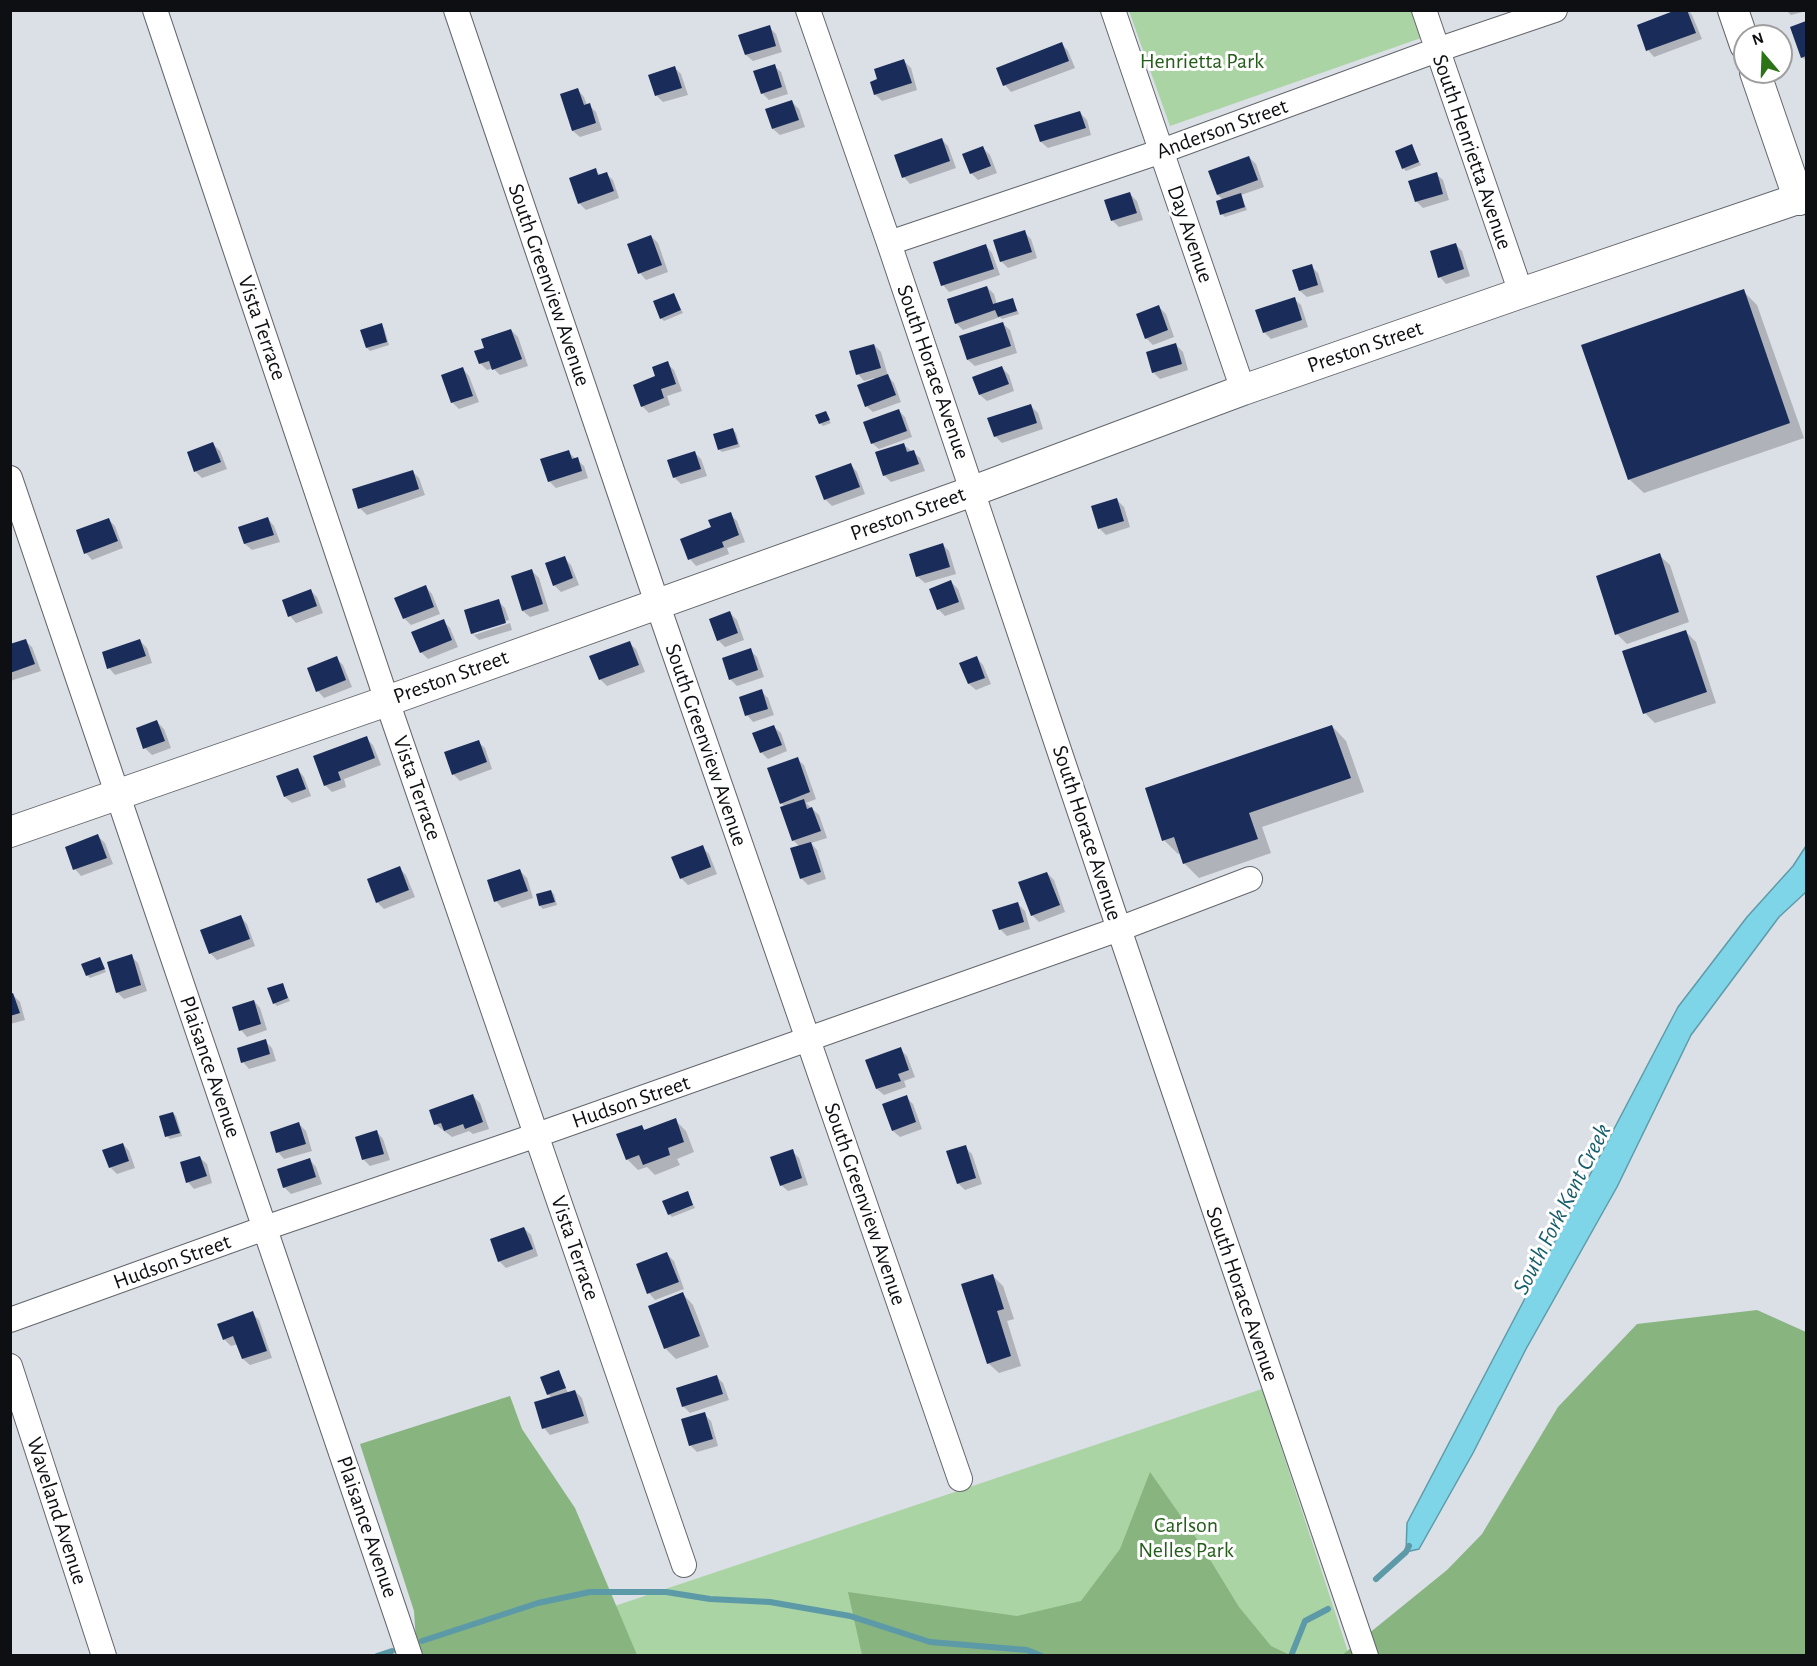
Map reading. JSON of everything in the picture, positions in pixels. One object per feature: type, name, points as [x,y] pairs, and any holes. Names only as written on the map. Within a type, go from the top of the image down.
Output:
[{"type":"street","name":"Vista Terrace","points":[[155,10],[387,701],[684,1565]]},
{"type":"street","name":"South Greenview Avenue","points":[[456,10],[657,603],[960,1479]]},
{"type":"street","name":"South Horace Avenue","points":[[808,10],[889,243],[1366,1656]]},
{"type":"street","name":"Day Avenue","points":[[1113,10],[1243,390]]},
{"type":"street","name":"South Henrietta Avenue","points":[[1424,10],[1521,292]]},
{"type":"street","name":"Anderson Street","points":[[889,243],[1161,151],[1437,50],[1555,10]]},
{"type":"street","points":[[1760,84],[1803,198]]},
{"type":"street","name":"Preston Street","points":[[10,832],[387,701],[973,491],[1243,390],[1521,292],[1803,198]]},
{"type":"street","name":"Plaisance Avenue","points":[[10,478],[410,1656]]},
{"type":"street","name":"Hudson Street","points":[[10,1320],[265,1228],[808,1040],[1119,929],[1250,879]]},
{"type":"street","name":"Waveland Avenue","points":[[10,1366],[104,1656]]},
{"type":"green space","name":"Henrietta Park","points":[[1129,11],[1412,11],[1421,38],[1170,126]]},
{"type":"green space","points":[[1757,1310],[1806,1332],[1806,1655],[1341,1656],[1447,1570],[1482,1534],[1558,1407],[1637,1324]]},
{"type":"green space","name":"Carlson Nelles Park","points":[[1262,1389],[1349,1655],[573,1656],[561,1624]]},
{"type":"green space","points":[[510,1396],[522,1429],[575,1508],[637,1655],[417,1655],[414,1611],[360,1444]]},
{"type":"green space","points":[[1150,1472],[1201,1545],[1239,1607],[1271,1646],[1290,1655],[862,1655],[848,1592],[1017,1616],[1081,1601],[1120,1549]]},
{"type":"water","points":[[1806,846],[1806,892],[1779,917],[1691,1035],[1617,1187],[1526,1349],[1473,1453],[1419,1549],[1406,1552],[1407,1523],[1678,1007],[1747,917],[1793,866]]},
{"type":"building","points":[[1676,10],[1687,10],[1696,33],[1646,51],[1637,25]]},
{"type":"building","points":[[1806,21],[1806,56],[1801,58],[1793,35],[1793,26]]},
{"type":"building","points":[[770,25],[776,46],[745,55],[738,35]]},
{"type":"building","points":[[1062,42],[1069,61],[1003,86],[996,68]]},
{"type":"building","points":[[904,59],[912,83],[874,95],[870,82],[877,79],[874,69]]},
{"type":"building","points":[[775,64],[782,87],[761,94],[753,71]]},
{"type":"building","points":[[675,66],[682,88],[655,96],[648,75]]},
{"type":"building","points":[[578,88],[584,105],[590,103],[596,123],[572,131],[560,94]]},
{"type":"building","points":[[792,100],[799,120],[772,129],[765,109]]},
{"type":"building","points":[[1080,111],[1086,128],[1040,142],[1034,125]]},
{"type":"building","points":[[942,138],[950,161],[902,178],[894,155]]},
{"type":"building","points":[[1412,144],[1419,162],[1402,169],[1395,151]]},
{"type":"building","points":[[983,146],[991,166],[970,174],[962,154]]},
{"type":"building","points":[[1249,156],[1258,180],[1217,195],[1208,171]]},
{"type":"building","points":[[596,168],[598,175],[607,172],[614,191],[578,204],[569,178]]},
{"type":"building","points":[[1437,172],[1443,194],[1415,202],[1408,181]]},
{"type":"building","points":[[1130,192],[1137,213],[1111,221],[1104,200]]},
{"type":"building","points":[[1241,193],[1245,207],[1220,215],[1216,201]]},
{"type":"building","points":[[1025,230],[1032,252],[1000,262],[993,240]]},
{"type":"building","points":[[651,235],[662,265],[638,274],[627,244]]},
{"type":"building","points":[[1456,243],[1464,269],[1438,278],[1430,251]]},
{"type":"building","points":[[986,244],[994,269],[941,286],[933,262]]},
{"type":"building","points":[[1312,264],[1318,285],[1299,291],[1292,270]]},
{"type":"building","points":[[987,286],[993,304],[1013,298],[1017,311],[998,317],[995,310],[955,324],[947,299]]},
{"type":"building","points":[[1744,289],[1790,423],[1628,480],[1581,345]]},
{"type":"building","points":[[674,293],[681,310],[660,319],[653,301]]},
{"type":"building","points":[[1295,297],[1302,320],[1263,333],[1255,310]]},
{"type":"building","points":[[1159,305],[1168,330],[1145,339],[1136,314]]},
{"type":"building","points":[[1003,322],[1011,346],[967,360],[959,336]]},
{"type":"building","points":[[382,323],[387,342],[366,348],[360,330]]},
{"type":"building","points":[[511,329],[522,359],[492,370],[489,361],[479,364],[474,351],[484,348],[481,339]]},
{"type":"building","points":[[1176,343],[1182,364],[1152,373],[1146,352]]},
{"type":"building","points":[[874,344],[881,368],[856,375],[849,351]]},
{"type":"building","points":[[668,361],[676,384],[661,389],[664,398],[641,407],[633,385],[655,376],[652,367]]},
{"type":"building","points":[[1002,366],[1009,384],[979,395],[972,377]]},
{"type":"building","points":[[463,367],[473,396],[451,403],[441,375]]},
{"type":"building","points":[[888,374],[896,395],[865,407],[857,385]]},
{"type":"building","points":[[1031,404],[1037,423],[994,437],[987,418]]},
{"type":"building","points":[[899,409],[907,431],[871,444],[863,422]]},
{"type":"building","points":[[826,411],[830,420],[819,424],[815,415]]},
{"type":"building","points":[[733,428],[738,444],[718,450],[713,434]]},
{"type":"building","points":[[213,442],[221,462],[194,472],[187,452]]},
{"type":"building","points":[[904,443],[907,452],[914,450],[919,464],[883,476],[875,452]]},
{"type":"building","points":[[569,450],[572,459],[578,457],[582,471],[548,482],[540,459]]},
{"type":"building","points":[[695,451],[701,469],[673,478],[667,460]]},
{"type":"building","points":[[851,463],[860,487],[824,500],[815,476]]},
{"type":"building","points":[[413,470],[419,489],[358,509],[352,489]]},
{"type":"building","points":[[1117,498],[1124,521],[1098,529],[1091,506]]},
{"type":"building","points":[[731,512],[739,535],[722,542],[724,547],[688,560],[680,539],[711,527],[708,520]]},
{"type":"building","points":[[268,517],[274,535],[244,544],[238,527]]},
{"type":"building","points":[[109,518],[118,541],[84,554],[76,530]]},
{"type":"building","points":[[943,543],[950,567],[916,577],[909,554]]},
{"type":"building","points":[[1660,553],[1679,612],[1615,635],[1596,576]]},
{"type":"building","points":[[565,556],[573,578],[553,586],[545,563]]},
{"type":"building","points":[[532,569],[543,604],[522,611],[511,576]]},
{"type":"building","points":[[951,580],[959,602],[937,610],[929,589]]},
{"type":"building","points":[[426,585],[434,607],[403,619],[394,598]]},
{"type":"building","points":[[311,589],[317,606],[288,617],[282,600]]},
{"type":"building","points":[[499,599],[506,623],[471,634],[464,610]]},
{"type":"building","points":[[730,611],[738,633],[717,641],[709,619]]},
{"type":"building","points":[[444,619],[452,640],[420,653],[411,632]]},
{"type":"building","points":[[1686,630],[1707,692],[1643,714],[1622,651]]},
{"type":"building","points":[[26,639],[35,664],[10,673],[10,644]]},
{"type":"building","points":[[140,639],[146,656],[107,669],[102,652]]},
{"type":"building","points":[[630,641],[639,665],[599,680],[589,656]]},
{"type":"building","points":[[751,648],[758,670],[729,680],[722,658]]},
{"type":"building","points":[[337,656],[346,680],[316,692],[307,668]]},
{"type":"building","points":[[977,656],[985,678],[968,684],[959,663]]},
{"type":"building","points":[[762,689],[768,709],[745,716],[739,697]]},
{"type":"building","points":[[157,720],[165,741],[143,749],[136,728]]},
{"type":"building","points":[[774,725],[782,745],[760,753],[752,733]]},
{"type":"building","points":[[1332,725],[1351,778],[1249,813],[1258,839],[1183,864],[1174,837],[1162,841],[1145,788]]},
{"type":"building","points":[[367,736],[375,758],[338,772],[341,780],[324,786],[313,756]]},
{"type":"building","points":[[479,740],[487,762],[452,775],[444,752]]},
{"type":"building","points":[[798,757],[810,792],[780,804],[767,768]]},
{"type":"building","points":[[298,768],[306,789],[284,797],[276,776]]},
{"type":"building","points":[[804,799],[807,809],[812,807],[821,831],[792,841],[780,807]]},
{"type":"building","points":[[98,834],[107,858],[73,870],[65,847]]},
{"type":"building","points":[[811,842],[821,872],[800,879],[790,848]]},
{"type":"building","points":[[703,845],[711,867],[680,879],[671,857]]},
{"type":"building","points":[[400,866],[409,890],[376,903],[367,879]]},
{"type":"building","points":[[520,869],[528,891],[494,902],[487,880]]},
{"type":"building","points":[[1047,872],[1060,905],[1031,916],[1018,882]]},
{"type":"building","points":[[551,890],[555,902],[539,906],[536,894]]},
{"type":"building","points":[[1018,902],[1024,922],[999,930],[992,910]]},
{"type":"building","points":[[241,915],[250,939],[209,954],[200,930]]},
{"type":"building","points":[[132,954],[141,985],[116,993],[107,962]]},
{"type":"building","points":[[100,957],[105,969],[86,976],[81,964]]},
{"type":"building","points":[[283,983],[288,998],[273,1004],[267,988]]},
{"type":"building","points":[[13,993],[20,1013],[10,1016],[10,994]]},
{"type":"building","points":[[254,1000],[261,1024],[239,1031],[232,1007]]},
{"type":"building","points":[[266,1039],[270,1054],[241,1063],[237,1048]]},
{"type":"building","points":[[901,1047],[909,1070],[898,1074],[901,1081],[876,1089],[865,1060]]},
{"type":"building","points":[[473,1094],[483,1122],[465,1129],[463,1124],[444,1131],[441,1123],[434,1125],[429,1110]]},
{"type":"building","points":[[907,1095],[916,1122],[892,1131],[882,1104]]},
{"type":"building","points":[[173,1112],[180,1133],[165,1137],[159,1116]]},
{"type":"building","points":[[676,1118],[684,1142],[668,1148],[670,1155],[643,1165],[639,1155],[626,1160],[616,1134],[642,1125],[644,1130]]},
{"type":"building","points":[[299,1122],[306,1144],[276,1153],[270,1132]]},
{"type":"building","points":[[377,1130],[384,1154],[362,1160],[355,1137]]},
{"type":"building","points":[[123,1143],[129,1161],[109,1168],[102,1150]]},
{"type":"building","points":[[966,1145],[976,1178],[957,1184],[946,1151]]},
{"type":"building","points":[[793,1149],[802,1178],[780,1186],[770,1157]]},
{"type":"building","points":[[200,1156],[207,1176],[186,1183],[180,1162]]},
{"type":"building","points":[[310,1158],[316,1177],[283,1188],[277,1169]]},
{"type":"building","points":[[688,1191],[693,1205],[668,1215],[662,1201]]},
{"type":"building","points":[[524,1227],[533,1249],[498,1262],[490,1239]]},
{"type":"building","points":[[667,1252],[679,1282],[647,1294],[636,1264]]},
{"type":"building","points":[[993,1274],[1004,1309],[997,1311],[1011,1356],[987,1364],[961,1284]]},
{"type":"building","points":[[683,1292],[700,1336],[664,1349],[648,1306]]},
{"type":"building","points":[[253,1311],[267,1351],[242,1359],[233,1336],[223,1340],[217,1324]]},
{"type":"building","points":[[559,1370],[566,1388],[547,1395],[540,1377]]},
{"type":"building","points":[[717,1375],[723,1394],[682,1407],[676,1388]]},
{"type":"building","points":[[575,1390],[584,1416],[542,1429],[534,1402]]},
{"type":"building","points":[[705,1412],[713,1439],[689,1446],[681,1419]]},
{"type":"waterway","name":"South Fork Kent Creek","points":[[1376,1579],[1406,1552],[1409,1546]]},
{"type":"waterway","points":[[422,1641],[538,1603],[590,1592],[666,1592],[710,1599],[770,1602],[850,1616],[930,1642],[1027,1650],[1042,1656]]},
{"type":"waterway","name":"South Fork Kent Creek","points":[[1291,1656],[1305,1621],[1328,1609]]},
{"type":"waterway","points":[[377,1656],[392,1651]]}]
